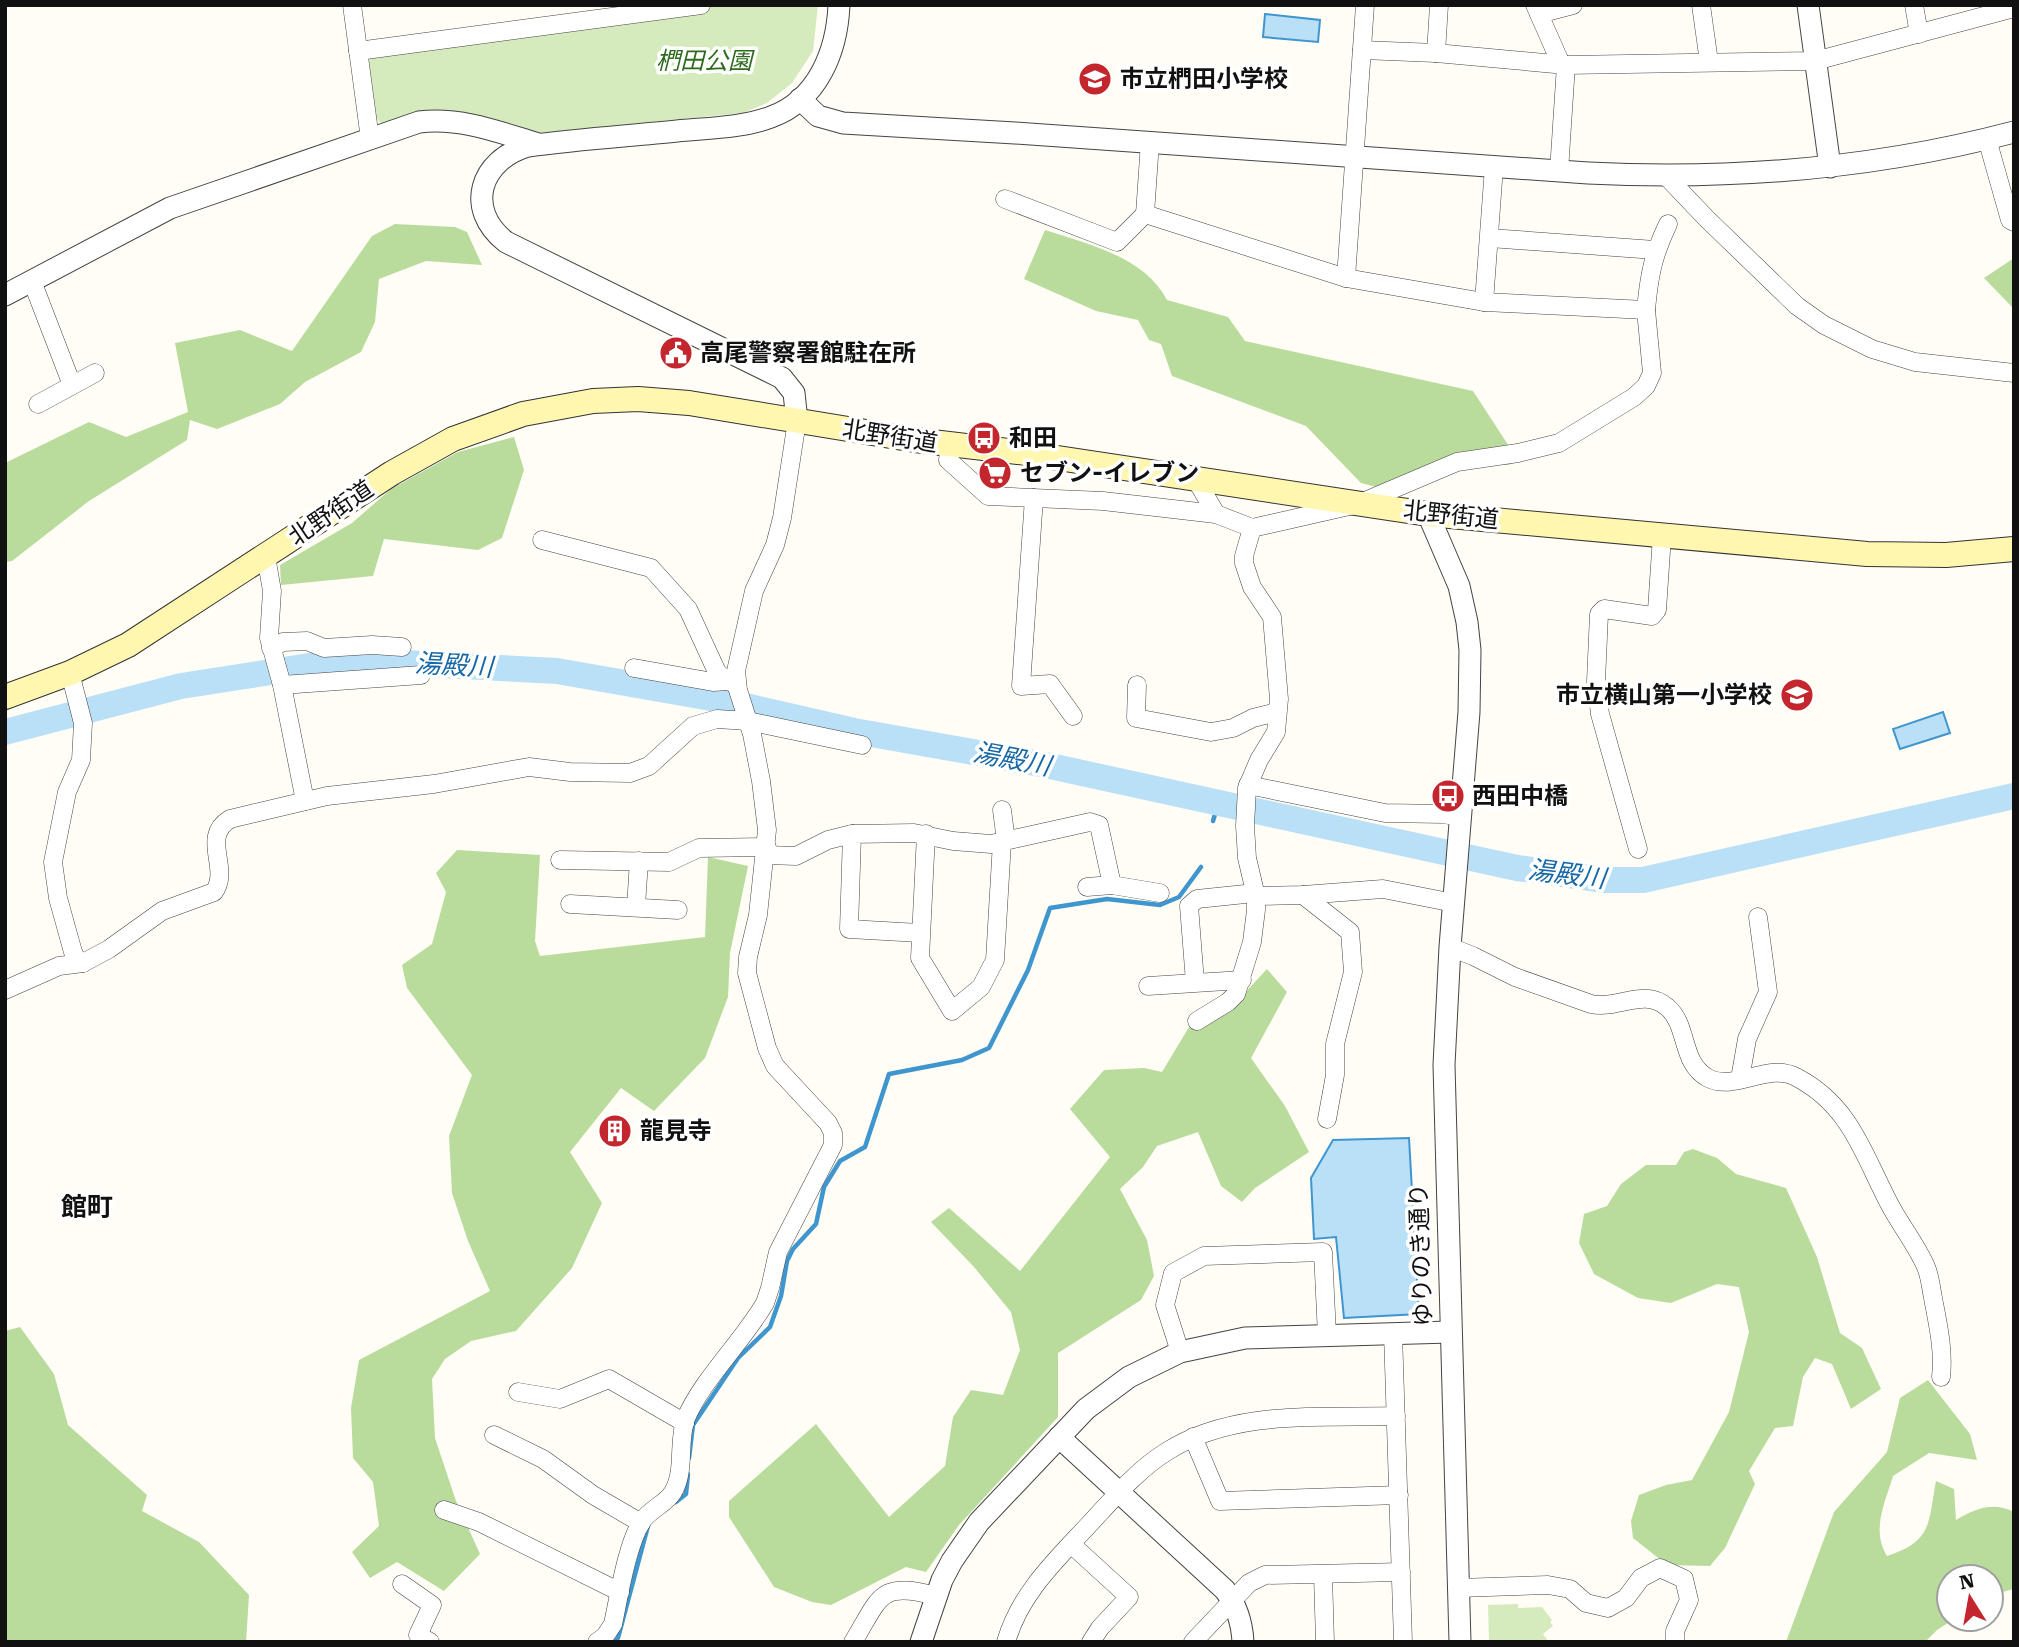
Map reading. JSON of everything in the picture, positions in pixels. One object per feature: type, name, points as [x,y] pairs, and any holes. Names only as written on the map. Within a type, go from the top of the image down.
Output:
[{"type":"main road","name":"北野街道","points":[[5,697],[70,673],[148,633],[426,452],[476,429],[523,414],[593,401],[658,400],[1428,514],[1887,555],[1955,555],[2014,549]]},
{"type":"street","points":[[352,5],[370,139]]},
{"type":"street","points":[[358,51],[701,5]]},
{"type":"street","points":[[733,685],[754,591],[775,545],[782,518],[797,421],[794,393],[782,379],[506,242],[489,224],[482,191],[487,174],[509,153],[540,145],[751,123],[777,115],[800,99],[827,62],[835,43],[839,5]]},
{"type":"street","points":[[1346,278],[1364,6],[1352,5]]},
{"type":"street","points":[[1436,53],[1439,5]]},
{"type":"street","points":[[1559,172],[1563,65],[1537,10],[1573,5]]},
{"type":"street","points":[[1701,5],[1709,62]]},
{"type":"street","points":[[1808,5],[1830,167]]},
{"type":"street","points":[[1914,5],[1919,33]]},
{"type":"street","points":[[1362,50],[1436,53],[1563,65],[1815,61],[2014,8]]},
{"type":"street","points":[[800,99],[818,116],[843,123],[1559,172],[1666,176],[1743,175],[1830,167],[1910,155],[2014,132]]},
{"type":"street","points":[[5,295],[170,208],[419,122],[445,120],[474,125],[540,145]]},
{"type":"street","points":[[1987,139],[2010,220],[2014,222]]},
{"type":"street","points":[[1005,199],[1117,242],[1145,214],[1150,142]]},
{"type":"street","points":[[1484,302],[1494,167]]},
{"type":"street","points":[[1666,176],[1797,306],[1824,325],[1865,346],[1915,362],[2014,373]]},
{"type":"street","points":[[1145,214],[1346,278],[1484,302],[1646,310]]},
{"type":"street","points":[[950,445],[948,460],[988,496],[1103,501],[1216,514],[1252,528],[1358,504],[1457,462],[1518,453],[1559,443],[1634,397],[1646,386],[1652,373],[1646,310],[1648,276],[1655,250],[1668,224]]},
{"type":"street","points":[[1490,238],[1655,250]]},
{"type":"street","points":[[32,281],[72,386]]},
{"type":"street","points":[[38,404],[95,373]]},
{"type":"street","points":[[1195,478],[1216,514]]},
{"type":"street","points":[[1034,498],[1021,686],[1050,684],[1073,716]]},
{"type":"street","points":[[1248,786],[1385,813],[1461,817],[1470,683],[1469,636],[1459,586],[1428,514]]},
{"type":"street","points":[[1197,1021],[1228,1002],[1236,993],[1242,979],[1252,942],[1256,894],[1247,858],[1245,822],[1248,786],[1259,760],[1276,732],[1279,699],[1274,626],[1272,617],[1252,587],[1244,563],[1252,528]]},
{"type":"street","points":[[1638,849],[1600,714],[1596,681],[1599,614],[1604,610],[1652,616],[1657,610],[1662,536]]},
{"type":"street","points":[[541,540],[651,568],[688,609],[717,672],[733,685],[747,719],[767,816],[766,851],[758,915],[747,965],[749,981],[767,1048],[775,1066],[828,1122],[833,1133],[833,1145],[778,1252],[771,1288],[765,1303],[695,1401],[681,1438],[679,1477],[673,1492],[641,1523],[636,1532],[612,1624],[605,1636],[597,1642]]},
{"type":"street","points":[[266,556],[272,591],[269,638],[282,683],[305,800]]},
{"type":"street","points":[[272,652],[284,642],[307,641],[324,648],[372,645],[402,647]]},
{"type":"street","points":[[634,668],[733,685]]},
{"type":"street","points":[[70,673],[83,723],[81,760],[67,792],[53,862],[58,898],[73,952],[83,963]]},
{"type":"street","points":[[282,683],[421,675]]},
{"type":"street","points":[[1137,685],[1136,718],[1211,732],[1233,728],[1253,718],[1277,712]]},
{"type":"street","points":[[5,990],[59,966],[83,963],[162,911],[214,892],[220,882],[217,834],[223,823],[230,819],[305,800],[457,781],[529,767],[570,772],[630,773],[649,766],[693,726],[717,719],[747,719],[862,745]]},
{"type":"street","points":[[926,835],[920,958],[951,1011],[981,988],[995,960],[1004,841],[1002,810]]},
{"type":"street","name":"ゆりのき通り","points":[[1460,1642],[1444,1099],[1450,947],[1461,817]]},
{"type":"street","points":[[560,860],[669,862],[699,848],[766,851],[796,856],[828,840],[852,834],[926,835],[974,844],[1004,841],[1090,822],[1098,825],[1112,885]]},
{"type":"street","points":[[852,834],[849,929],[920,933]]},
{"type":"street","points":[[636,906],[639,861]]},
{"type":"street","points":[[1087,887],[1112,885],[1160,893]]},
{"type":"street","points":[[1195,982],[1189,906],[1197,900],[1256,894],[1303,895],[1383,889],[1454,903]]},
{"type":"street","points":[[1303,895],[1350,932],[1353,972],[1335,1044],[1335,1075],[1327,1119]]},
{"type":"street","points":[[570,904],[678,910]]},
{"type":"street","points":[[1740,1079],[1747,1039],[1768,992],[1758,917]]},
{"type":"street","points":[[1450,947],[1515,977],[1591,1004],[1603,1007],[1646,997],[1661,1001],[1677,1015],[1688,1055],[1696,1069],[1707,1077],[1719,1082],[1776,1073],[1794,1075],[1827,1099],[1847,1119],[1927,1269],[1943,1353],[1941,1377]]},
{"type":"street","points":[[1148,986],[1242,979]]},
{"type":"street","points":[[1180,1352],[1165,1305],[1173,1273],[1204,1256],[1323,1252],[1327,1335]]},
{"type":"street","points":[[922,1642],[936,1595],[952,1561],[979,1522],[1086,1409],[1114,1386],[1144,1368],[1180,1352],[1245,1338],[1450,1332]]},
{"type":"street","points":[[1393,1333],[1403,1642]]},
{"type":"street","points":[[518,1392],[560,1399],[609,1379],[685,1423]]},
{"type":"street","points":[[1006,1642],[1016,1614],[1040,1577],[1144,1469],[1164,1453],[1192,1437],[1219,1428],[1258,1421],[1396,1416]]},
{"type":"street","points":[[494,1435],[543,1459],[593,1495],[641,1523]]},
{"type":"street","points":[[1059,1437],[1233,1600],[1240,1617],[1243,1642]]},
{"type":"street","points":[[1192,1437],[1220,1501],[1399,1495]]},
{"type":"street","points":[[444,1510],[479,1522],[620,1592]]},
{"type":"street","points":[[1071,1544],[1129,1597],[1100,1628],[1091,1642]]},
{"type":"street","points":[[1458,1588],[1548,1585],[1570,1589],[1586,1603],[1608,1608],[1626,1598],[1641,1578],[1660,1568],[1684,1579],[1689,1600],[1675,1630],[1675,1642]]},
{"type":"street","points":[[1193,1642],[1248,1583],[1265,1575],[1401,1572]]},
{"type":"street","points":[[1323,1574],[1325,1642]]},
{"type":"street","points":[[402,1584],[432,1605],[418,1635],[430,1642]]},
{"type":"street","points":[[853,1642],[877,1603],[891,1591],[910,1589],[936,1595]]},
{"type":"green space","name":"椚田公園","points":[[701,5],[818,5],[813,51],[792,83],[767,103],[743,113],[538,133],[382,124],[374,116],[365,50]]},
{"type":"green space","points":[[395,224],[455,227],[467,232],[482,265],[426,261],[379,279],[375,322],[361,352],[305,382],[280,404],[217,429],[190,420],[187,440],[89,501],[12,561],[5,562],[5,463],[89,422],[126,437],[188,412],[175,343],[240,330],[292,351],[372,236]]},
{"type":"green space","points":[[1045,230],[1097,247],[1130,263],[1157,285],[1167,300],[1228,317],[1245,341],[1473,391],[1518,460],[1509,465],[1454,464],[1395,492],[1361,483],[1306,426],[1172,376],[1161,344],[1149,340],[1138,320],[1096,311],[1024,279]]},
{"type":"green space","points":[[2014,258],[2014,309],[1984,278]]},
{"type":"green space","points":[[514,437],[524,470],[502,538],[478,550],[384,539],[373,576],[281,585],[280,565],[352,523],[391,489],[458,452]]},
{"type":"green space","points":[[457,850],[540,855],[535,941],[540,956],[705,937],[708,857],[748,866],[730,953],[728,997],[705,1058],[654,1111],[621,1088],[570,1152],[602,1203],[572,1268],[516,1331],[471,1341],[445,1359],[432,1379],[435,1438],[456,1501],[480,1554],[444,1591],[397,1562],[370,1578],[352,1552],[379,1526],[373,1482],[353,1458],[351,1408],[359,1360],[490,1291],[468,1241],[452,1193],[449,1136],[472,1075],[407,988],[402,965],[432,944],[446,892],[436,873]]},
{"type":"green space","points":[[1267,969],[1287,992],[1251,1058],[1285,1106],[1309,1152],[1255,1188],[1242,1202],[1221,1186],[1198,1132],[1157,1146],[1143,1167],[1120,1189],[1147,1240],[1154,1276],[1141,1300],[1058,1353],[1058,1417],[959,1525],[926,1572],[906,1567],[831,1605],[812,1602],[774,1587],[729,1517],[729,1501],[816,1424],[889,1517],[945,1466],[953,1417],[971,1390],[1003,1395],[1020,1350],[1011,1312],[974,1267],[931,1222],[949,1208],[1020,1271],[1110,1157],[1070,1109],[1104,1070],[1144,1068],[1162,1072],[1189,1027],[1227,1012]]},
{"type":"green space","points":[[1693,1149],[1717,1158],[1736,1174],[1786,1188],[1817,1257],[1840,1333],[1862,1348],[1881,1389],[1851,1409],[1832,1364],[1815,1358],[1803,1377],[1793,1426],[1775,1428],[1749,1471],[1755,1484],[1725,1548],[1710,1566],[1667,1565],[1633,1538],[1631,1521],[1639,1495],[1666,1485],[1692,1480],[1729,1412],[1749,1332],[1739,1287],[1717,1284],[1671,1303],[1638,1298],[1594,1274],[1579,1243],[1584,1214],[1607,1206],[1621,1184],[1646,1165],[1676,1165],[1684,1152]]},
{"type":"green space","points":[[20,1327],[54,1374],[68,1425],[147,1495],[142,1511],[199,1542],[249,1595],[246,1642],[5,1642],[5,1331]]},
{"type":"green space","points":[[1928,1380],[1970,1434],[1977,1460],[1929,1453],[1893,1476],[1883,1506],[1880,1526],[1882,1546],[1887,1556],[1913,1544],[1921,1537],[1929,1519],[1936,1481],[1954,1489],[1956,1520],[1991,1507],[2014,1512],[2014,1589],[2005,1591],[2005,1563],[1935,1563],[1935,1632],[1925,1642],[1786,1642],[1834,1512],[1887,1452],[1900,1398]]},
{"type":"green space","points":[[1518,1604],[1518,1608],[1542,1607],[1552,1620],[1550,1622],[1553,1626],[1543,1634],[1549,1642],[1489,1642],[1488,1605]]},
{"type":"water","points":[[1265,14],[1320,20],[1318,42],[1263,37]]},
{"type":"water","points":[[1943,712],[1950,733],[1900,749],[1893,729]]},
{"type":"water","points":[[1409,1138],[1419,1314],[1344,1318],[1336,1237],[1314,1239],[1311,1178],[1333,1140]]},
{"type":"waterway","name":"湯殿川","points":[[5,732],[181,686],[316,665],[385,662],[557,671],[711,698],[854,731],[1041,764],[1517,868],[1605,880],[1643,880],[2014,796]]},
{"type":"waterway","points":[[1213,821],[1218,804]]},
{"type":"waterway","points":[[689,1458],[693,1425],[738,1358],[770,1327],[781,1296],[787,1261],[793,1249],[816,1224],[824,1187],[840,1161],[865,1147],[889,1074],[962,1060],[989,1048],[1028,970],[1050,908],[1107,899],[1160,905],[1179,897],[1201,867]]},
{"type":"waterway","points":[[676,1502],[686,1494],[688,1474]]},
{"type":"waterway","points":[[614,1642],[618,1638],[648,1526]]},
{"type":"place","name":"市立椚田小学校","points":[[1095,79]]},
{"type":"place","name":"高尾警察署館駐在所","points":[[676,353]]},
{"type":"place","name":"和田","points":[[984,438]]},
{"type":"place","name":"セブン-イレブン","points":[[995,473]]},
{"type":"place","name":"市立横山第一小学校","points":[[1797,695]]},
{"type":"place","name":"西田中橋","points":[[1448,796]]},
{"type":"place","name":"龍見寺","points":[[615,1131]]},
{"type":"district","name":"館町","points":[[87,1207]]}]
